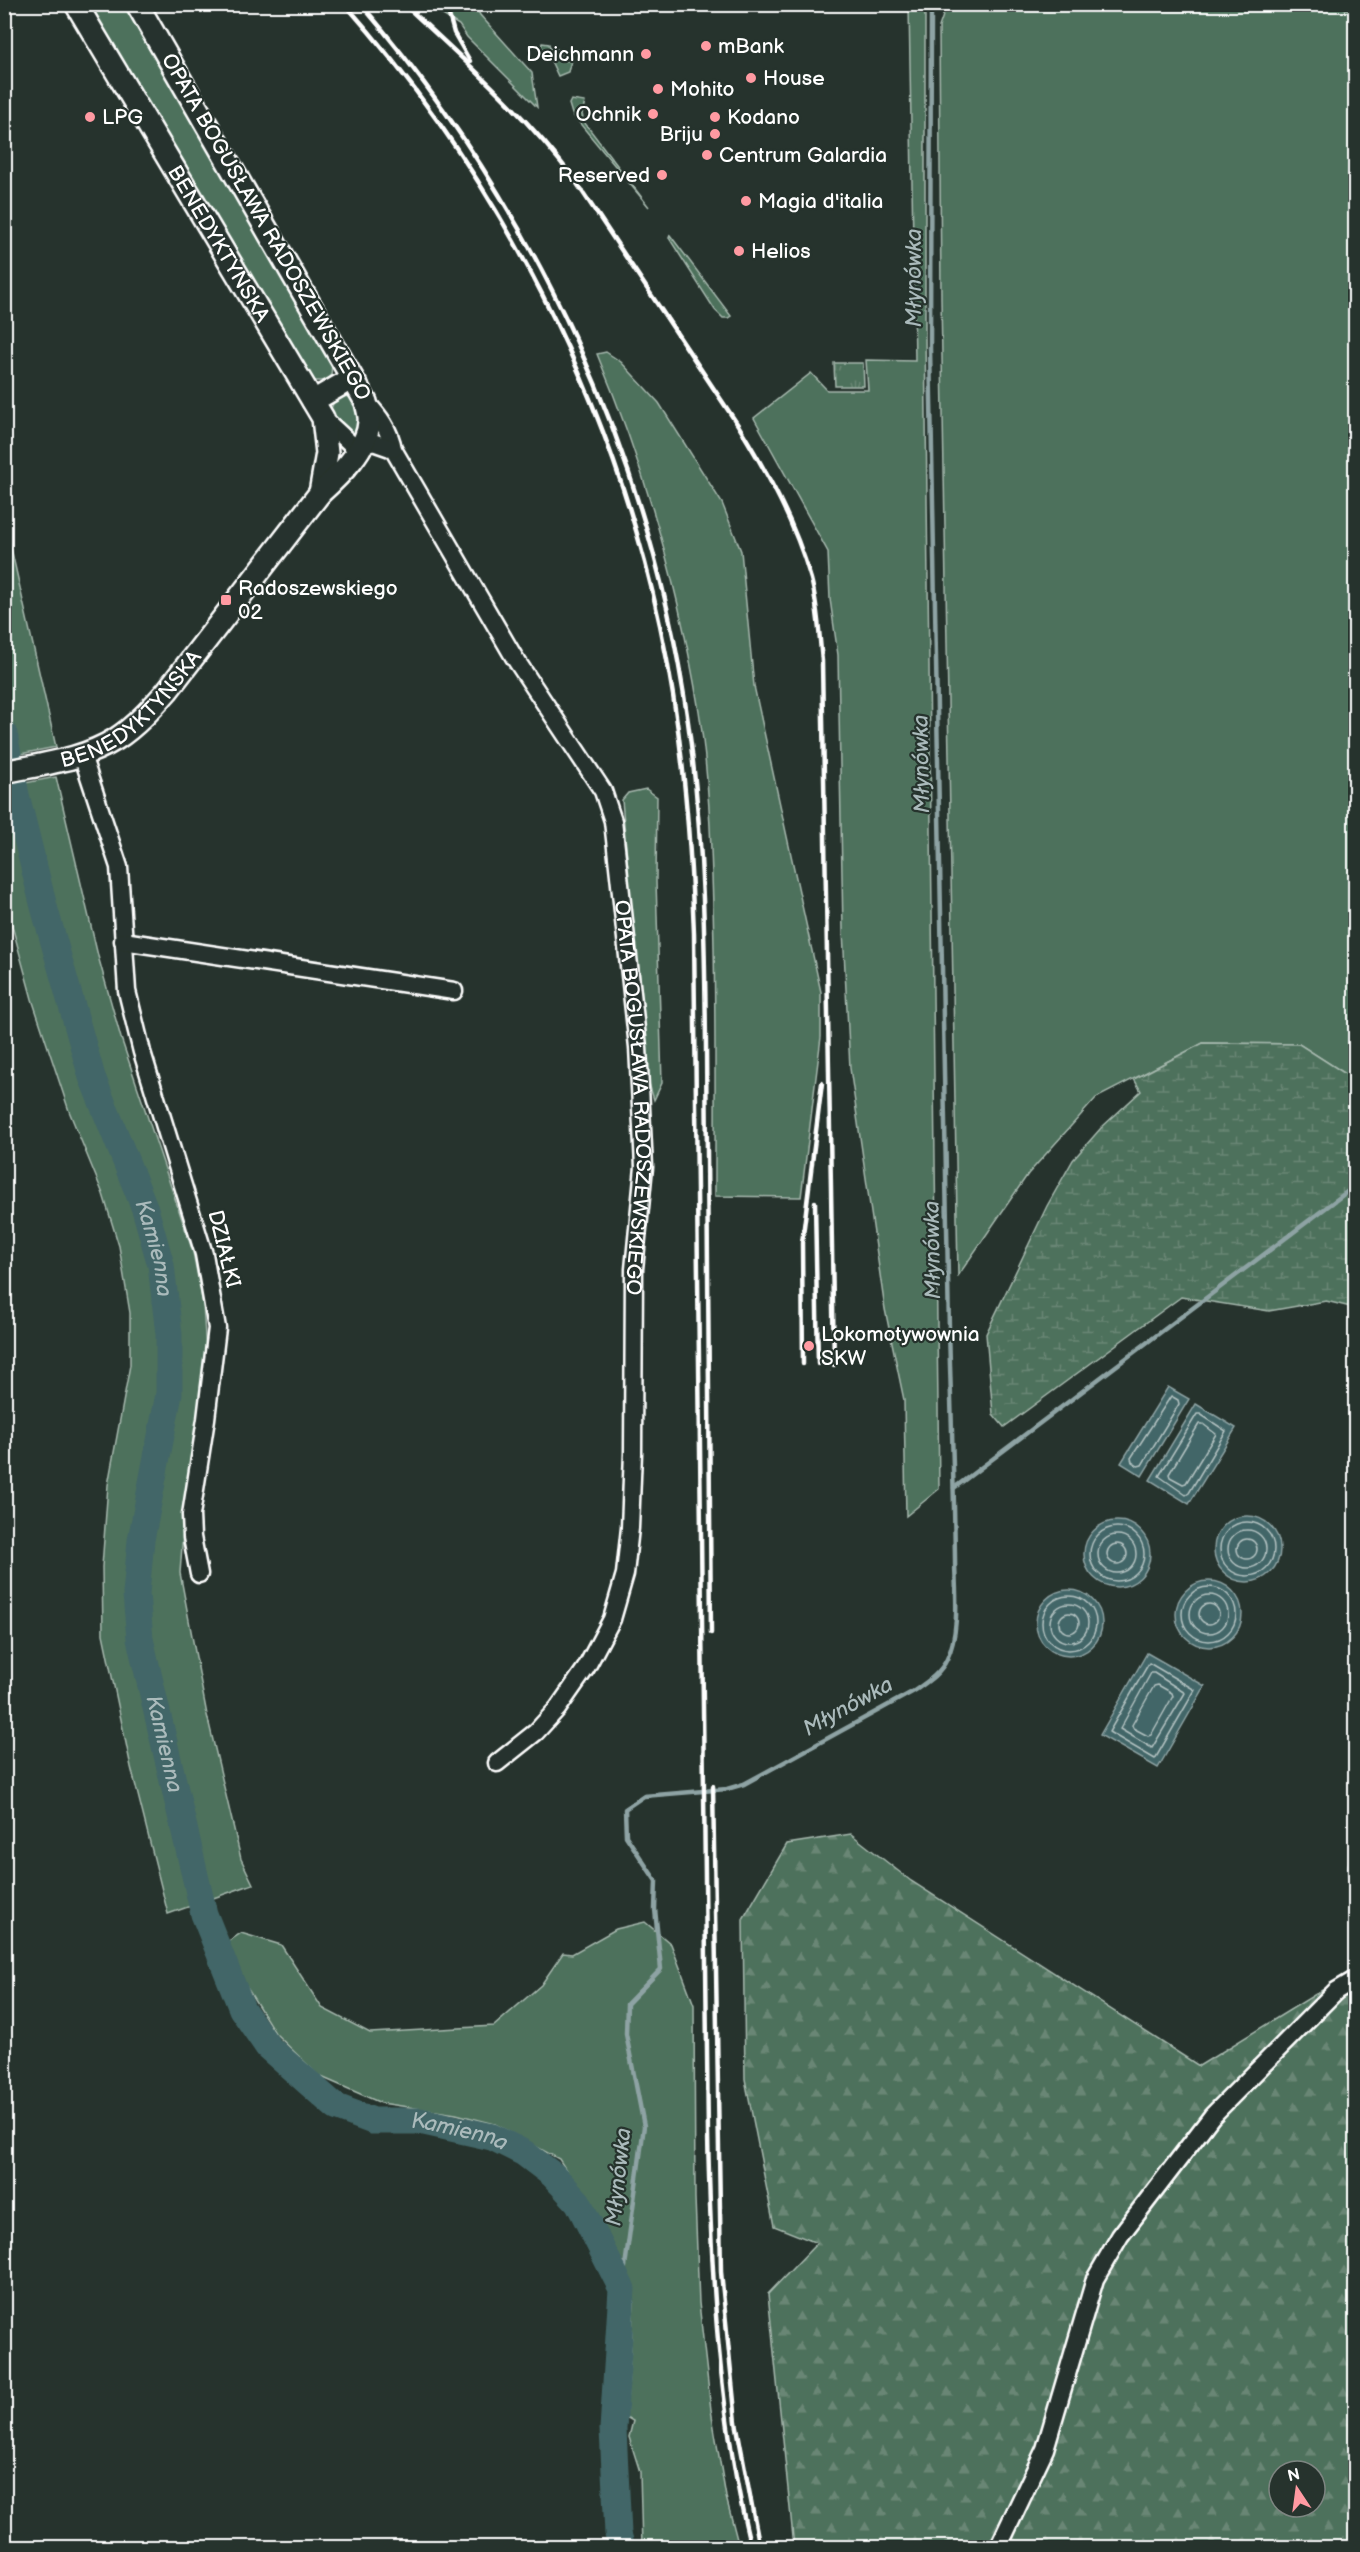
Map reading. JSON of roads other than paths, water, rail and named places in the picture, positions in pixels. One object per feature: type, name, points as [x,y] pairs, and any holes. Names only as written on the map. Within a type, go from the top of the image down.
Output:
[{"type":"street","name":"OPATA BOGUSŁAWA RADOSZEWSKIEGO","points":[[136,4],[351,379],[366,402],[379,415],[391,439],[393,449],[514,657],[610,805],[641,1094],[644,1167],[634,1269],[633,1453],[630,1528],[625,1574],[612,1619],[586,1668],[558,1708],[536,1732],[497,1763]]},
{"type":"street","name":"BENEDYKTYŃSKA","points":[[76,5],[318,409],[327,453],[320,493]]},
{"type":"street","points":[[318,409],[351,379]]},
{"type":"street","name":"BENEDYKTYŃSKA","points":[[4,772],[82,755],[116,739],[151,708],[320,493],[333,482],[360,447],[370,421],[366,402]]},
{"type":"street","name":"OPATA BOGUSŁAWA RADOSZEWSKIEGO","points":[[318,409],[351,444],[360,447]]},
{"type":"street","points":[[360,447],[373,442],[393,449]]},
{"type":"street","name":"DZIAŁKI","points":[[82,755],[119,867],[127,991],[142,1052],[204,1254],[216,1314],[217,1328],[206,1419],[191,1515],[192,1536],[199,1574]]},
{"type":"street","points":[[123,941],[449,990]]},
{"type":"street","points":[[998,2547],[1046,2449],[1095,2279],[1120,2236],[1212,2116],[1336,1991],[1356,1979]]},
{"type":"water","points":[[1168,1387],[1189,1399],[1142,1476],[1121,1463]]},
{"type":"water","points":[[1196,1404],[1236,1428],[1189,1504],[1150,1480]]},
{"type":"water","points":[[1247,1516],[1260,1519],[1270,1526],[1277,1536],[1280,1549],[1277,1562],[1270,1572],[1260,1579],[1247,1582],[1234,1579],[1224,1572],[1217,1562],[1214,1549],[1217,1536],[1224,1526],[1234,1519]]},
{"type":"water","points":[[1117,1521],[1130,1524],[1140,1531],[1147,1541],[1150,1554],[1147,1567],[1140,1577],[1130,1584],[1117,1587],[1104,1584],[1094,1577],[1087,1567],[1084,1554],[1087,1541],[1094,1531],[1104,1524]]},
{"type":"water","points":[[1209,1581],[1222,1584],[1232,1591],[1239,1601],[1242,1614],[1239,1627],[1232,1637],[1222,1644],[1209,1647],[1196,1644],[1186,1637],[1179,1627],[1176,1614],[1179,1601],[1186,1591],[1196,1584]]},
{"type":"water","points":[[1069,1590],[1082,1593],[1092,1600],[1099,1610],[1102,1623],[1099,1636],[1092,1646],[1082,1653],[1069,1656],[1056,1653],[1046,1646],[1039,1636],[1036,1623],[1039,1610],[1046,1600],[1056,1593]]},
{"type":"water","points":[[1147,1653],[1205,1686],[1158,1768],[1100,1735]]},
{"type":"water","points":[[1355,1846],[1355,1895],[1348,1877],[1348,1870]]},
{"type":"waterway","name":"Młynówka","points":[[622,2289],[644,2126],[626,2034],[627,2004],[661,1969],[655,1909],[656,1881],[626,1836],[625,1809],[644,1796],[727,1789],[744,1784],[914,1691],[937,1673],[944,1664],[951,1648],[956,1623],[930,348],[931,4]]},
{"type":"waterway","name":"Kamienna","points":[[4,734],[16,795],[44,907],[92,1077],[145,1209],[161,1265],[169,1334],[169,1394],[141,1540],[136,1594],[140,1639],[204,1914],[242,2009],[268,2047],[336,2107],[373,2121],[420,2121],[492,2137],[524,2153],[553,2175],[578,2202],[622,2289],[613,2429],[618,2534],[622,2548]]},
{"type":"waterway","points":[[954,1488],[1356,1185]]},
{"type":"railway","points":[[345,4],[401,72],[453,143],[500,217],[542,295],[580,374],[612,456],[639,540],[668,663],[687,817],[694,933],[711,2239],[724,2394],[731,2446],[751,2548]]},
{"type":"railway","points":[[361,4],[423,82],[480,165],[531,251],[576,340],[614,432],[646,527],[670,623],[688,722],[702,882],[711,1633]]},
{"type":"railway","points":[[404,4],[516,111],[576,182],[738,425],[760,462],[780,499],[811,579],[822,661],[834,1365]]},
{"type":"railway","points":[[446,4],[454,33],[470,61]]},
{"type":"railway","points":[[803,1364],[802,1243],[822,1083]]},
{"type":"railway","points":[[815,1202],[818,1364]]},
{"type":"railway","points":[[713,1786],[721,2272],[736,2422],[760,2548]]},
{"type":"place","name":"mBank","points":[[706,46]]},
{"type":"place","name":"Deichmann","points":[[646,54]]},
{"type":"place","name":"House","points":[[751,78]]},
{"type":"place","name":"Mohito","points":[[658,89]]},
{"type":"place","name":"Ochnik","points":[[653,114]]},
{"type":"place","name":"LPG","points":[[90,117]]},
{"type":"place","name":"Kodano","points":[[715,117]]},
{"type":"place","name":"Briju","points":[[715,134]]},
{"type":"place","name":"Centrum Galardia","points":[[707,155]]},
{"type":"place","name":"Reserved","points":[[662,175]]},
{"type":"place","name":"Magia d'italia","points":[[746,201]]},
{"type":"place","name":"Helios","points":[[739,251]]},
{"type":"place","name":"Radoszewskiego 02","points":[[226,600]]},
{"type":"place","name":"Lokomotywownia SKW","points":[[809,1346]]}]
